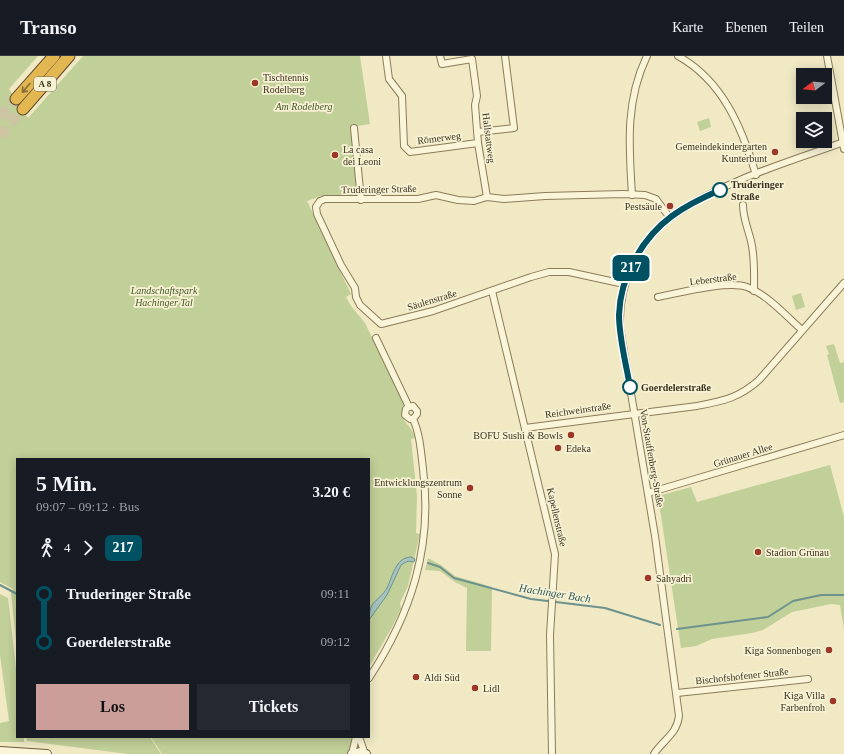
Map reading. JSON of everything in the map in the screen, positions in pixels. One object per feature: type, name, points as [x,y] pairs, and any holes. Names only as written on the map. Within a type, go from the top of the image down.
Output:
[{"type":"highway","name":"A 8","points":[[16,99],[54,56]]},
{"type":"highway","name":"A 8","points":[[23,109],[69,56]]},
{"type":"main road","points":[[0,751],[47,754]]},
{"type":"main road","points":[[352,754],[360,752],[365,754]]},
{"type":"street","name":"Römerweg","points":[[386,56],[389,79],[402,96],[404,146],[410,152],[478,143]]},
{"type":"street","name":"Hallstattweg","points":[[440,56],[442,64],[472,57],[477,96],[475,105],[478,143],[487,197]]},
{"type":"street","points":[[478,132],[514,128],[505,56]]},
{"type":"street","points":[[632,195],[628,132],[634,91],[647,56]]},
{"type":"street","points":[[678,56],[702,74],[724,98],[741,130],[756,175]]},
{"type":"street","points":[[827,56],[844,149]]},
{"type":"street","points":[[354,128],[361,200]]},
{"type":"street","name":"Von-Stauffenberg-Straße","points":[[654,754],[671,736],[678,723],[677,693],[648,493],[620,328],[621,299],[624,284],[641,249],[670,218],[698,200],[756,175],[843,142]]},
{"type":"street","name":"Truderinger Straße","points":[[318,203],[325,199],[361,200],[423,198],[436,195],[458,200],[474,201],[487,197],[504,199],[545,196],[632,195],[656,199],[670,218]]},
{"type":"street","name":"Säulenstraße","points":[[318,203],[316,207],[317,214],[341,265],[355,288],[356,297],[360,305],[377,322],[386,324],[492,291],[531,277],[560,272],[624,284]]},
{"type":"street","points":[[743,205],[743,216],[751,242],[754,269],[754,291]]},
{"type":"street","points":[[634,413],[724,401],[743,394],[760,380],[844,283]]},
{"type":"street","name":"Leberstraße","points":[[658,297],[725,286],[741,285],[754,291],[802,330]]},
{"type":"street","name":"Kapellenstraße","points":[[492,291],[555,554],[550,644],[552,754]]},
{"type":"street","points":[[370,676],[386,652],[403,615],[422,557],[426,500],[422,458],[417,428],[413,419],[410,419],[405,415],[408,407],[376,338]]},
{"type":"street","name":"Reichweinstraße","points":[[525,428],[634,413]]},
{"type":"street","name":"Grünauer Allee","points":[[648,493],[844,435]]},
{"type":"street","name":"Bischofshofener Straße","points":[[677,693],[808,679]]},
{"type":"street","points":[[352,754],[356,738]]},
{"type":"street","points":[[359,738],[365,754]]},
{"type":"green space","name":"Landschaftspark Hachinger Tal","points":[[0,56],[38,56],[9,89],[28,118],[83,56],[360,56],[370,124],[351,127],[357,196],[321,196],[307,201],[351,294],[346,297],[351,306],[365,323],[404,404],[402,410],[403,419],[411,429],[415,438],[411,439],[417,496],[416,533],[420,534],[408,586],[400,603],[401,609],[370,665],[370,458],[16,458],[16,640],[11,593],[13,589],[0,582]]},
{"type":"green space","points":[[709,118],[711,127],[700,131],[697,122]]},
{"type":"green space","points":[[801,293],[805,307],[796,310],[792,296]]},
{"type":"green space","points":[[834,344],[840,363],[844,362],[844,402],[840,403],[826,346]]},
{"type":"green space","name":"Stadion Grünau","points":[[830,465],[844,517],[844,629],[840,605],[831,604],[792,612],[763,630],[712,639],[696,646],[681,648],[658,496],[691,487],[697,502]]},
{"type":"green space","points":[[428,558],[441,565],[455,576],[492,587],[491,651],[466,651],[467,588],[455,582],[440,571],[425,570]]},
{"type":"green space","points":[[0,594],[8,598],[16,668],[16,738],[24,738],[24,742],[0,742],[0,723],[9,721],[0,655]]},
{"type":"green space","points":[[26,738],[151,738],[161,754],[128,754],[27,741]]},
{"type":"green space","points":[[152,738],[352,738],[352,746],[346,754],[162,754]]},
{"type":"water","points":[[411,557],[415,559],[414,562],[408,561],[401,565],[387,595],[370,619],[370,610],[373,604],[384,593],[395,568],[406,558]]},
{"type":"waterway","name":"Hachinger Bach","points":[[428,563],[440,567],[454,578],[531,599],[605,608],[660,625]]},
{"type":"waterway","name":"Hachinger Bach","points":[[0,585],[16,593]]},
{"type":"waterway","name":"Hachinger Bach","points":[[677,629],[768,617],[793,601],[821,595],[844,595]]},
{"type":"tunnel","points":[[0,117],[16,99]]},
{"type":"tunnel","points":[[0,136],[23,109]]},
{"type":"bus line","name":"217","points":[[630,387],[619,315],[624,284],[630,270],[641,249],[674,214],[698,200],[720,190]]},
{"type":"place","name":"Tischtennis Rodelberg","points":[[255,83]]},
{"type":"place","name":"Gemeindekindergarten Kunterbunt","points":[[775,152]]},
{"type":"place","name":"La casa dei Leoni","points":[[335,155]]},
{"type":"place","name":"Truderinger Straße","points":[[720,190]]},
{"type":"place","name":"Pestsäule","points":[[670,206]]},
{"type":"place","name":"Goerdelerstraße","points":[[630,387]]},
{"type":"place","name":"BOFU Sushi & Bowls","points":[[571,435]]},
{"type":"place","name":"Edeka","points":[[558,448]]},
{"type":"place","name":"Entwicklungszentrum Sonne","points":[[470,488]]},
{"type":"place","name":"Stadion Grünau","points":[[758,552]]},
{"type":"place","name":"Sahyadri","points":[[648,578]]},
{"type":"place","name":"Kiga Sonnenbogen","points":[[829,650]]},
{"type":"place","name":"Aldi Süd","points":[[416,677]]},
{"type":"place","name":"Lidl","points":[[475,688]]},
{"type":"place","name":"Kiga Villa Farbenfroh","points":[[833,701]]},
{"type":"park label","name":"Am Rodelberg","points":[[304,106]]}]
